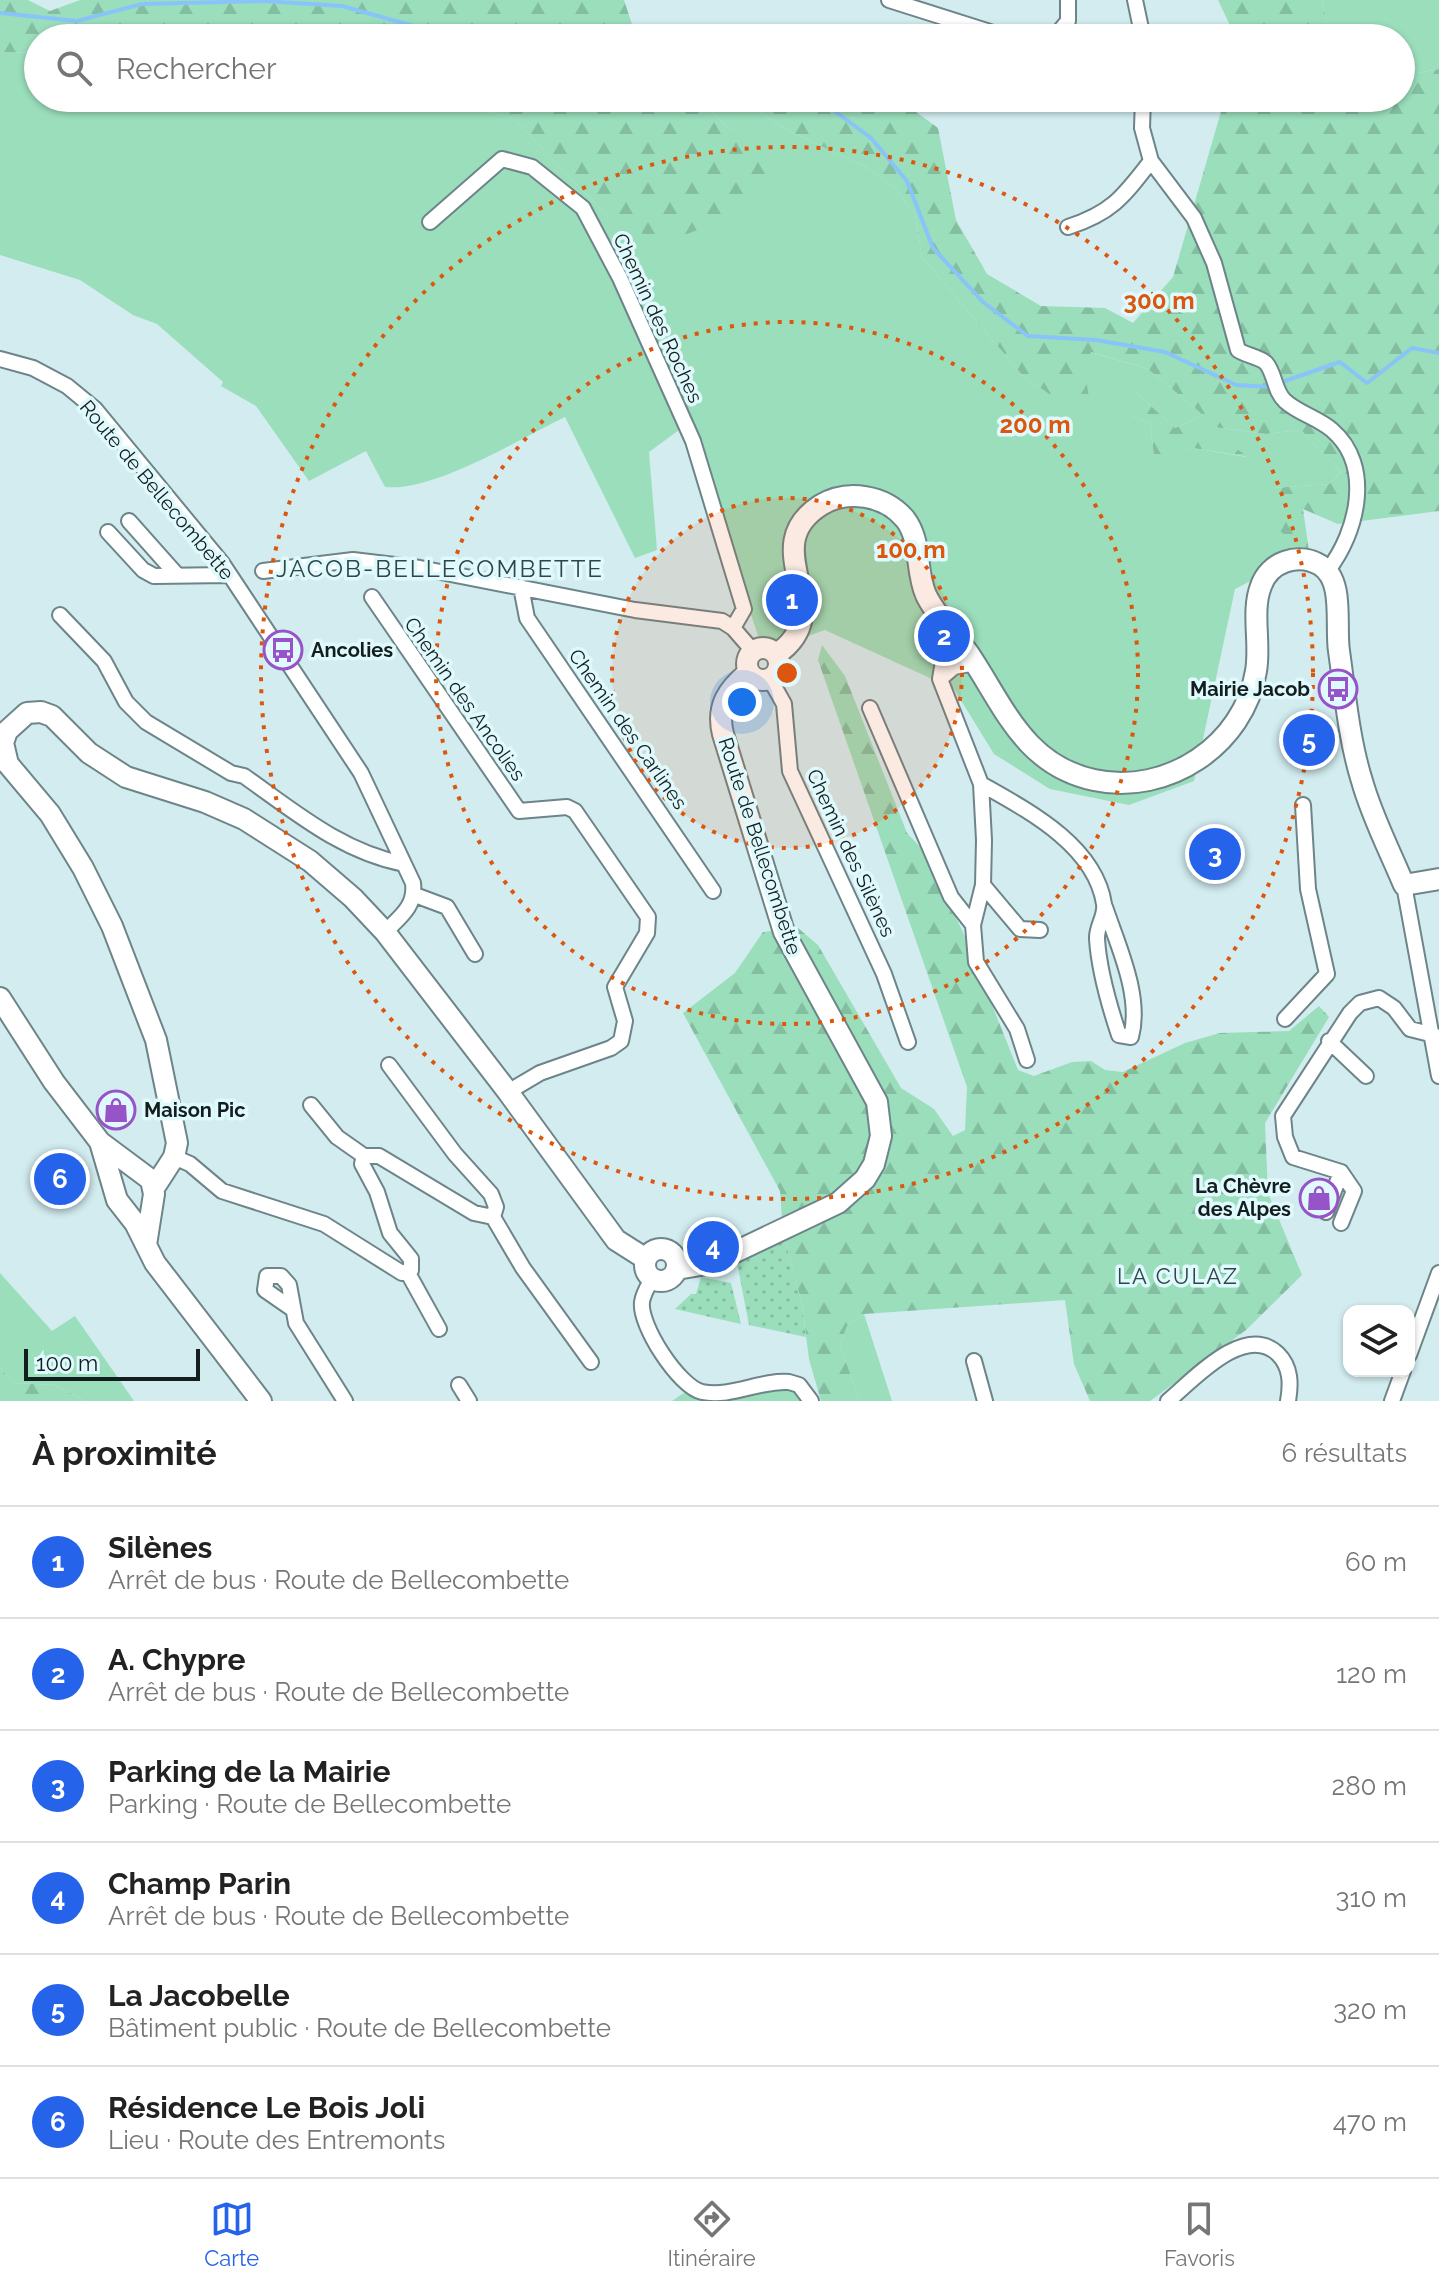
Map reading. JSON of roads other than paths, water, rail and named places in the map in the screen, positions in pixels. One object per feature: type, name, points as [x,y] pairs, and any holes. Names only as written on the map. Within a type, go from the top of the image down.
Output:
[{"type":"street","points":[[889,0],[965,24]]},
{"type":"street","points":[[1066,24],[1068,0]]},
{"type":"street","points":[[1135,0],[1140,24]]},
{"type":"street","points":[[1143,112],[1142,128],[1151,161],[1194,218],[1214,263],[1238,350],[1265,362],[1286,403],[1312,414],[1335,432],[1355,470],[1357,497],[1352,528],[1345,549],[1328,570]]},
{"type":"street","name":"Chemin des Roches","points":[[430,222],[502,159],[532,167],[583,208],[620,278],[693,441],[744,609],[733,628]]},
{"type":"street","points":[[1068,227],[1097,218],[1111,208],[1151,161]]},
{"type":"street","name":"Route de Bellecombette","points":[[0,359],[33,368],[67,386],[95,409],[229,575],[361,773],[404,864],[415,895]]},
{"type":"street","points":[[777,654],[793,642],[805,615],[793,554],[797,530],[825,503],[853,496],[879,500],[907,522],[917,546],[926,593],[975,663],[1012,726],[1045,759],[1072,774],[1096,781],[1131,783],[1155,779],[1186,767],[1213,748],[1248,700],[1258,655],[1259,589],[1266,575],[1291,559],[1317,562],[1328,570],[1335,582],[1339,651],[1361,780],[1404,885],[1434,1035],[1439,1076]]},
{"type":"street","name":"Route de Bellecombette","points":[[129,521],[177,575]]},
{"type":"street","points":[[108,532],[143,570],[154,576],[229,575]]},
{"type":"street","points":[[263,571],[353,560],[420,568],[635,610],[722,621],[733,628],[753,651]]},
{"type":"street","name":"Chemin des Carlines","points":[[521,587],[527,618],[713,891]]},
{"type":"street","name":"Chemin des Ancolies","points":[[372,597],[519,811],[567,807],[575,811],[648,917],[647,933],[615,987],[625,1021],[621,1041],[611,1048],[540,1073],[508,1092]]},
{"type":"street","points":[[60,615],[104,661],[126,702],[146,722],[231,773],[244,776],[349,847],[404,864]]},
{"type":"street","points":[[960,640],[942,667],[940,679],[981,784],[983,885],[973,925],[976,962],[1017,1029],[1027,1060]]},
{"type":"street","points":[[763,647],[777,654],[779,668],[770,679],[756,679],[749,672],[748,659],[753,651],[763,647]]},
{"type":"street","points":[[940,679],[954,667],[975,663]]},
{"type":"street","name":"Route de Bellecombette","points":[[677,1269],[712,1263],[838,1203],[865,1179],[874,1164],[881,1136],[877,1102],[784,932],[723,734],[724,700],[749,672]]},
{"type":"street","name":"Chemin des Silènes","points":[[770,679],[784,704],[790,771],[884,974],[908,1042]]},
{"type":"street","points":[[870,708],[951,897],[973,925]]},
{"type":"street","points":[[124,1207],[143,1208],[174,1157],[176,1138],[156,1040],[143,1001],[83,868],[50,814],[8,764],[3,743],[16,721],[27,713],[41,712],[52,716],[104,766],[126,777],[205,802],[276,838],[310,861],[385,932],[616,1240],[649,1269],[667,1280],[677,1269],[674,1255],[666,1249],[652,1252],[649,1269],[642,1300],[643,1315],[648,1329],[686,1386],[705,1393],[789,1382],[799,1385],[811,1401]]},
{"type":"street","points":[[981,784],[1067,840],[1098,883],[1126,971],[1135,1023],[1131,1037],[1119,1035],[1111,1013],[1096,936],[1105,907]]},
{"type":"street","points":[[1285,1019],[1327,974],[1308,889],[1303,805]]},
{"type":"street","points":[[1404,885],[1439,879]]},
{"type":"street","points":[[983,885],[1020,929],[1040,930]]},
{"type":"street","points":[[385,932],[408,909],[415,895],[447,907],[475,954]]},
{"type":"street","points":[[0,998],[54,1082],[100,1142],[148,1176],[153,1194],[146,1245]]},
{"type":"street","points":[[1341,1223],[1354,1191],[1341,1172],[1293,1157],[1285,1137],[1283,1116],[1329,1041],[1360,1003],[1379,998],[1394,1008],[1410,1029],[1434,1035]]},
{"type":"street","points":[[1329,1041],[1366,1076]]},
{"type":"street","points":[[389,1065],[455,1154],[491,1194],[496,1207],[493,1217],[523,1268],[591,1362]]},
{"type":"street","points":[[311,1105],[337,1137],[364,1156],[379,1156],[474,1213],[493,1217]]},
{"type":"street","points":[[100,1142],[115,1184],[115,1195],[155,1263],[261,1401]]},
{"type":"street","points":[[364,1156],[362,1164],[377,1192],[390,1233],[411,1259],[408,1273],[439,1329]]},
{"type":"street","points":[[115,1184],[125,1172],[174,1157],[190,1164],[222,1191],[324,1224],[347,1236],[382,1264],[408,1273]]},
{"type":"street","points":[[1326,1212],[1341,1172]]},
{"type":"street","points":[[1415,1339],[1439,1273]]},
{"type":"street","points":[[291,1308],[316,1359],[336,1383],[345,1401]]},
{"type":"street","points":[[1168,1401],[1230,1352],[1249,1344],[1263,1344],[1280,1356],[1289,1376],[1288,1401]]},
{"type":"street","points":[[974,1361],[985,1401]]},
{"type":"street","points":[[1392,1401],[1401,1377]]},
{"type":"street","points":[[459,1385],[469,1401]]},
{"type":"waterway","points":[[0,13],[77,21],[142,4],[263,1],[342,6],[407,24]]},
{"type":"waterway","points":[[836,112],[871,138],[907,181],[933,248],[983,302],[1028,336],[1096,340],[1165,352],[1236,385],[1272,387]]},
{"type":"waterway","points":[[1279,383],[1340,362],[1367,383],[1412,348],[1439,353]]},
{"type":"place","name":"Silènes","points":[[792,600]]},
{"type":"place","name":"A. Chypre","points":[[944,636]]},
{"type":"place","name":"Ancolies","points":[[283,650]]},
{"type":"place","name":"Mairie Jacob","points":[[1338,689]]},
{"type":"place","name":"La Jacobelle","points":[[1309,740]]},
{"type":"place","name":"Parking de la Mairie","points":[[1215,854]]},
{"type":"place","name":"Maison Pic","points":[[116,1110]]},
{"type":"place","name":"Résidence Le Bois Joli","points":[[60,1179]]},
{"type":"place","name":"La Chèvre des Alpes","points":[[1319,1198]]},
{"type":"place","name":"Champ Parin","points":[[713,1247]]},
{"type":"district","name":"JACOB-BELLECOMBETTE","points":[[440,569]]},
{"type":"district","name":"LA CULAZ","points":[[1178,1276]]}]
